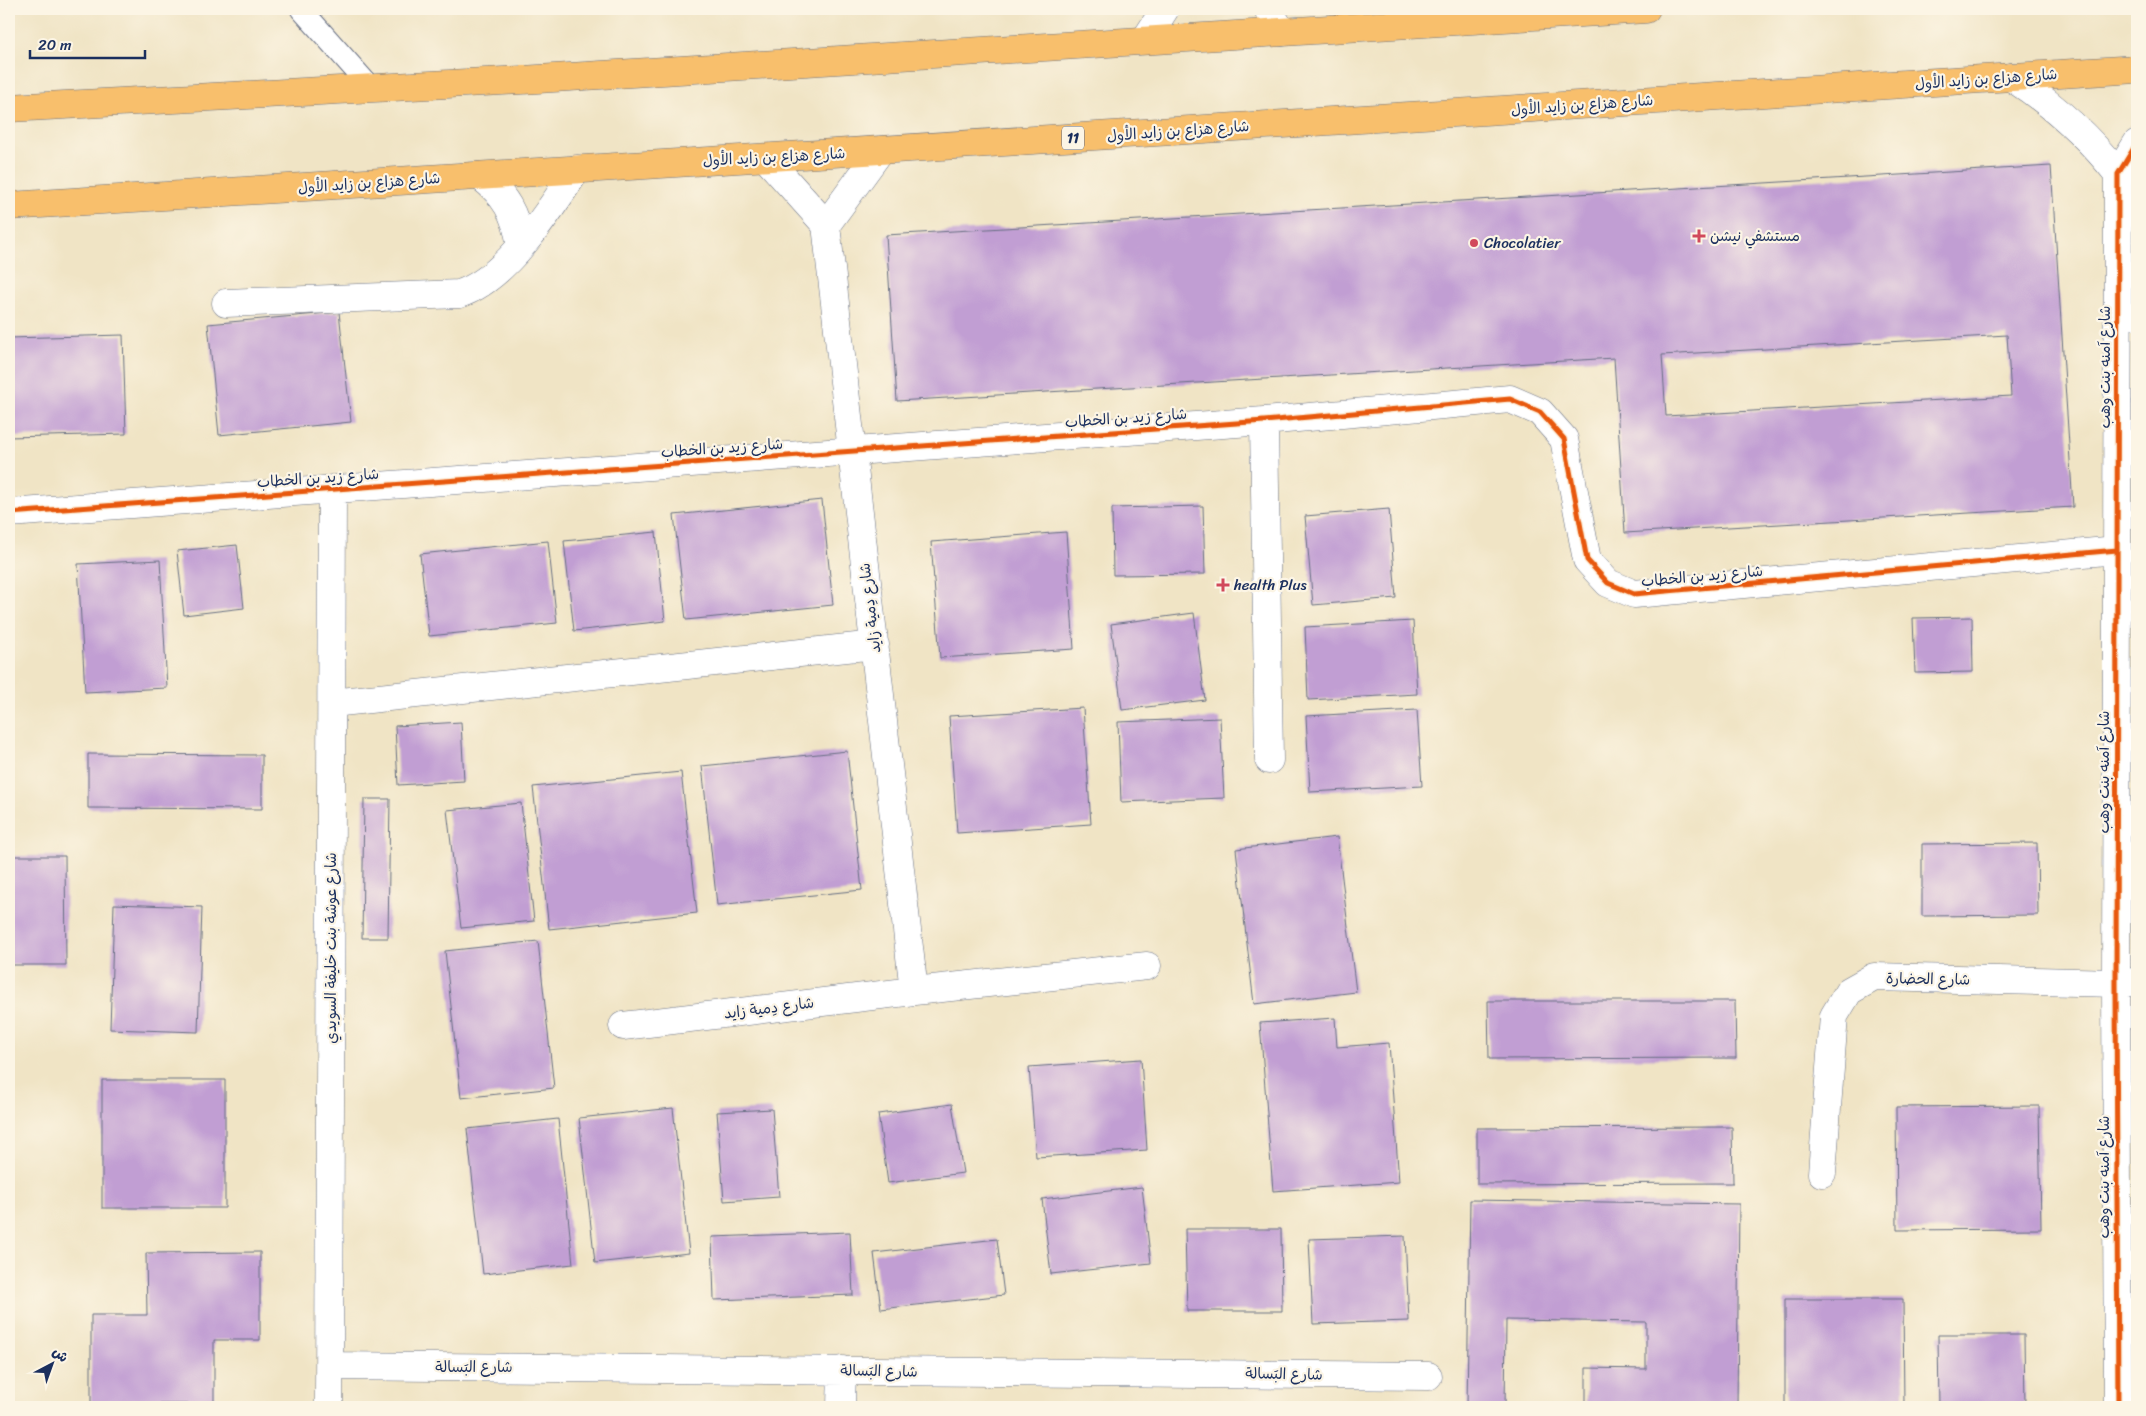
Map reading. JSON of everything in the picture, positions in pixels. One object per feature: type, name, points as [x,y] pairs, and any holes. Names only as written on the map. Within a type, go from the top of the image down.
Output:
[{"type":"main road","points":[[9,108],[372,89],[1646,9]]},
{"type":"main road","name":"شارع هزاع بن زايد الأول","points":[[9,206],[2137,69]]},
{"type":"street","points":[[1145,40],[1165,9]]},
{"type":"street","points":[[1268,9],[1282,32]]},
{"type":"street","points":[[2011,77],[2062,113],[2118,174],[2137,143]]},
{"type":"street","points":[[766,158],[826,225],[880,151]]},
{"type":"street","points":[[226,303],[460,294],[475,288],[490,278],[521,245],[542,221],[577,169]]},
{"type":"street","name":"شارع آمنه بنت وهب","points":[[2118,174],[2128,217],[2127,313],[2117,550],[2127,740],[2126,982],[2118,1407]]},
{"type":"street","points":[[480,176],[497,189],[509,206],[517,224],[521,245]]},
{"type":"street","name":"شارع دِمية زايد","points":[[826,225],[914,991]]},
{"type":"street","name":"شارع زيد بن الخطاب","points":[[9,513],[1264,421],[1510,399],[1540,412],[1564,438],[1587,560],[1608,583],[1634,594],[2117,550]]},
{"type":"street","points":[[1264,421],[1269,760]]},
{"type":"street","name":"شارع عوشة بنت خليفة السويدي","points":[[329,1407],[332,489]]},
{"type":"street","points":[[332,703],[874,645]]},
{"type":"street","name":"شارع دِمية زايد","points":[[623,1026],[914,991],[1147,966]]},
{"type":"street","name":"شارع الحضارة","points":[[1822,1173],[1834,1016],[1849,991],[1874,977],[2126,982]]},
{"type":"street","name":"شارع البَسالة","points":[[330,1366],[1428,1376]]},
{"type":"street","points":[[842,1370],[842,1407]]},
{"type":"lane","points":[[302,9],[372,89]]},
{"type":"building","points":[[2051,166],[2073,507],[1625,533],[1614,358],[897,401],[886,235]],"holes":[[[2007,335],[2011,396],[1666,416],[1662,355]]]},
{"type":"building","points":[[339,312],[351,422],[219,435],[208,324]]},
{"type":"building","points":[[123,335],[126,434],[9,437],[9,338]]},
{"type":"building","points":[[822,500],[833,605],[686,620],[674,515]]},
{"type":"building","points":[[1203,506],[1205,574],[1113,575],[1112,508]]},
{"type":"building","points":[[1389,509],[1396,598],[1313,605],[1305,516]]},
{"type":"building","points":[[656,532],[665,621],[574,631],[564,541]]},
{"type":"building","points":[[1066,532],[1074,649],[940,658],[931,542]]},
{"type":"building","points":[[548,541],[557,623],[429,636],[420,554]]},
{"type":"building","points":[[237,545],[244,608],[184,615],[177,551]]},
{"type":"building","points":[[160,560],[167,688],[85,692],[78,564]]},
{"type":"building","points":[[1194,613],[1205,700],[1122,710],[1111,624]]},
{"type":"building","points":[[1972,617],[1973,672],[1915,673],[1913,618]]},
{"type":"building","points":[[1413,621],[1417,694],[1308,700],[1305,627]]},
{"type":"building","points":[[1083,708],[1091,824],[957,833],[949,716]]},
{"type":"building","points":[[1417,710],[1422,786],[1310,792],[1306,716]]},
{"type":"building","points":[[1220,718],[1224,798],[1121,802],[1118,722]]},
{"type":"building","points":[[461,722],[464,781],[398,785],[395,726]]},
{"type":"building","points":[[847,751],[862,890],[717,905],[702,766]]},
{"type":"building","points":[[88,754],[262,755],[262,809],[88,808]]},
{"type":"building","points":[[681,772],[697,913],[549,929],[533,787]]},
{"type":"building","points":[[364,799],[390,799],[388,938],[362,938]]},
{"type":"building","points":[[521,803],[534,921],[461,928],[447,810]]},
{"type":"building","points":[[1337,837],[1356,992],[1254,1004],[1236,849]]},
{"type":"building","points":[[2037,843],[2038,915],[1922,916],[1922,844]]},
{"type":"building","points":[[9,856],[65,856],[66,965],[9,965]]},
{"type":"building","points":[[114,904],[202,907],[198,1032],[110,1029]]},
{"type":"building","points":[[538,941],[554,1088],[461,1098],[445,951]]},
{"type":"building","points":[[1488,1001],[1735,1001],[1736,1058],[1489,1059]]},
{"type":"building","points":[[1335,1018],[1337,1047],[1389,1043],[1399,1182],[1273,1191],[1260,1023]]},
{"type":"building","points":[[1141,1059],[1147,1150],[1036,1157],[1029,1067]]},
{"type":"building","points":[[102,1080],[225,1080],[225,1208],[102,1208]]},
{"type":"building","points":[[952,1104],[963,1173],[888,1183],[878,1114]]},
{"type":"building","points":[[2039,1106],[2041,1229],[1897,1230],[1896,1107]]},
{"type":"building","points":[[673,1108],[689,1253],[595,1263],[579,1118]]},
{"type":"building","points":[[772,1109],[779,1197],[724,1201],[717,1112]]},
{"type":"building","points":[[558,1119],[573,1264],[483,1274],[467,1129]]},
{"type":"building","points":[[1732,1127],[1733,1183],[1477,1184],[1477,1128]]},
{"type":"building","points":[[1142,1187],[1151,1263],[1051,1274],[1042,1199]]},
{"type":"building","points":[[1470,1200],[1739,1204],[1737,1407],[1586,1407],[1586,1368],[1646,1369],[1646,1322],[1506,1320],[1505,1407],[1467,1407]]},
{"type":"building","points":[[1185,1229],[1281,1229],[1282,1311],[1187,1311]]},
{"type":"building","points":[[850,1232],[853,1295],[714,1300],[712,1237]]},
{"type":"building","points":[[1405,1236],[1409,1321],[1313,1324],[1309,1239]]},
{"type":"building","points":[[997,1239],[1004,1295],[881,1309],[874,1253]]},
{"type":"building","points":[[260,1252],[260,1340],[214,1340],[214,1404],[91,1404],[91,1315],[147,1315],[146,1253]]},
{"type":"building","points":[[1785,1299],[1903,1299],[1904,1407],[1785,1407]]},
{"type":"building","points":[[1938,1335],[2024,1335],[2025,1407],[1939,1407]]},
{"type":"cycle path","points":[[2118,1407],[2116,983],[2118,174],[2137,143]]},
{"type":"cycle path","points":[[9,513],[1264,421],[1510,399],[1540,412],[1564,439],[1587,560],[1608,583],[1634,594],[2117,550]]},
{"type":"place","name":"مستشفي نيشن","points":[[1699,236]]},
{"type":"place","name":"Chocolatier","points":[[1474,243]]},
{"type":"place","name":"health Plus","points":[[1223,585]]}]
